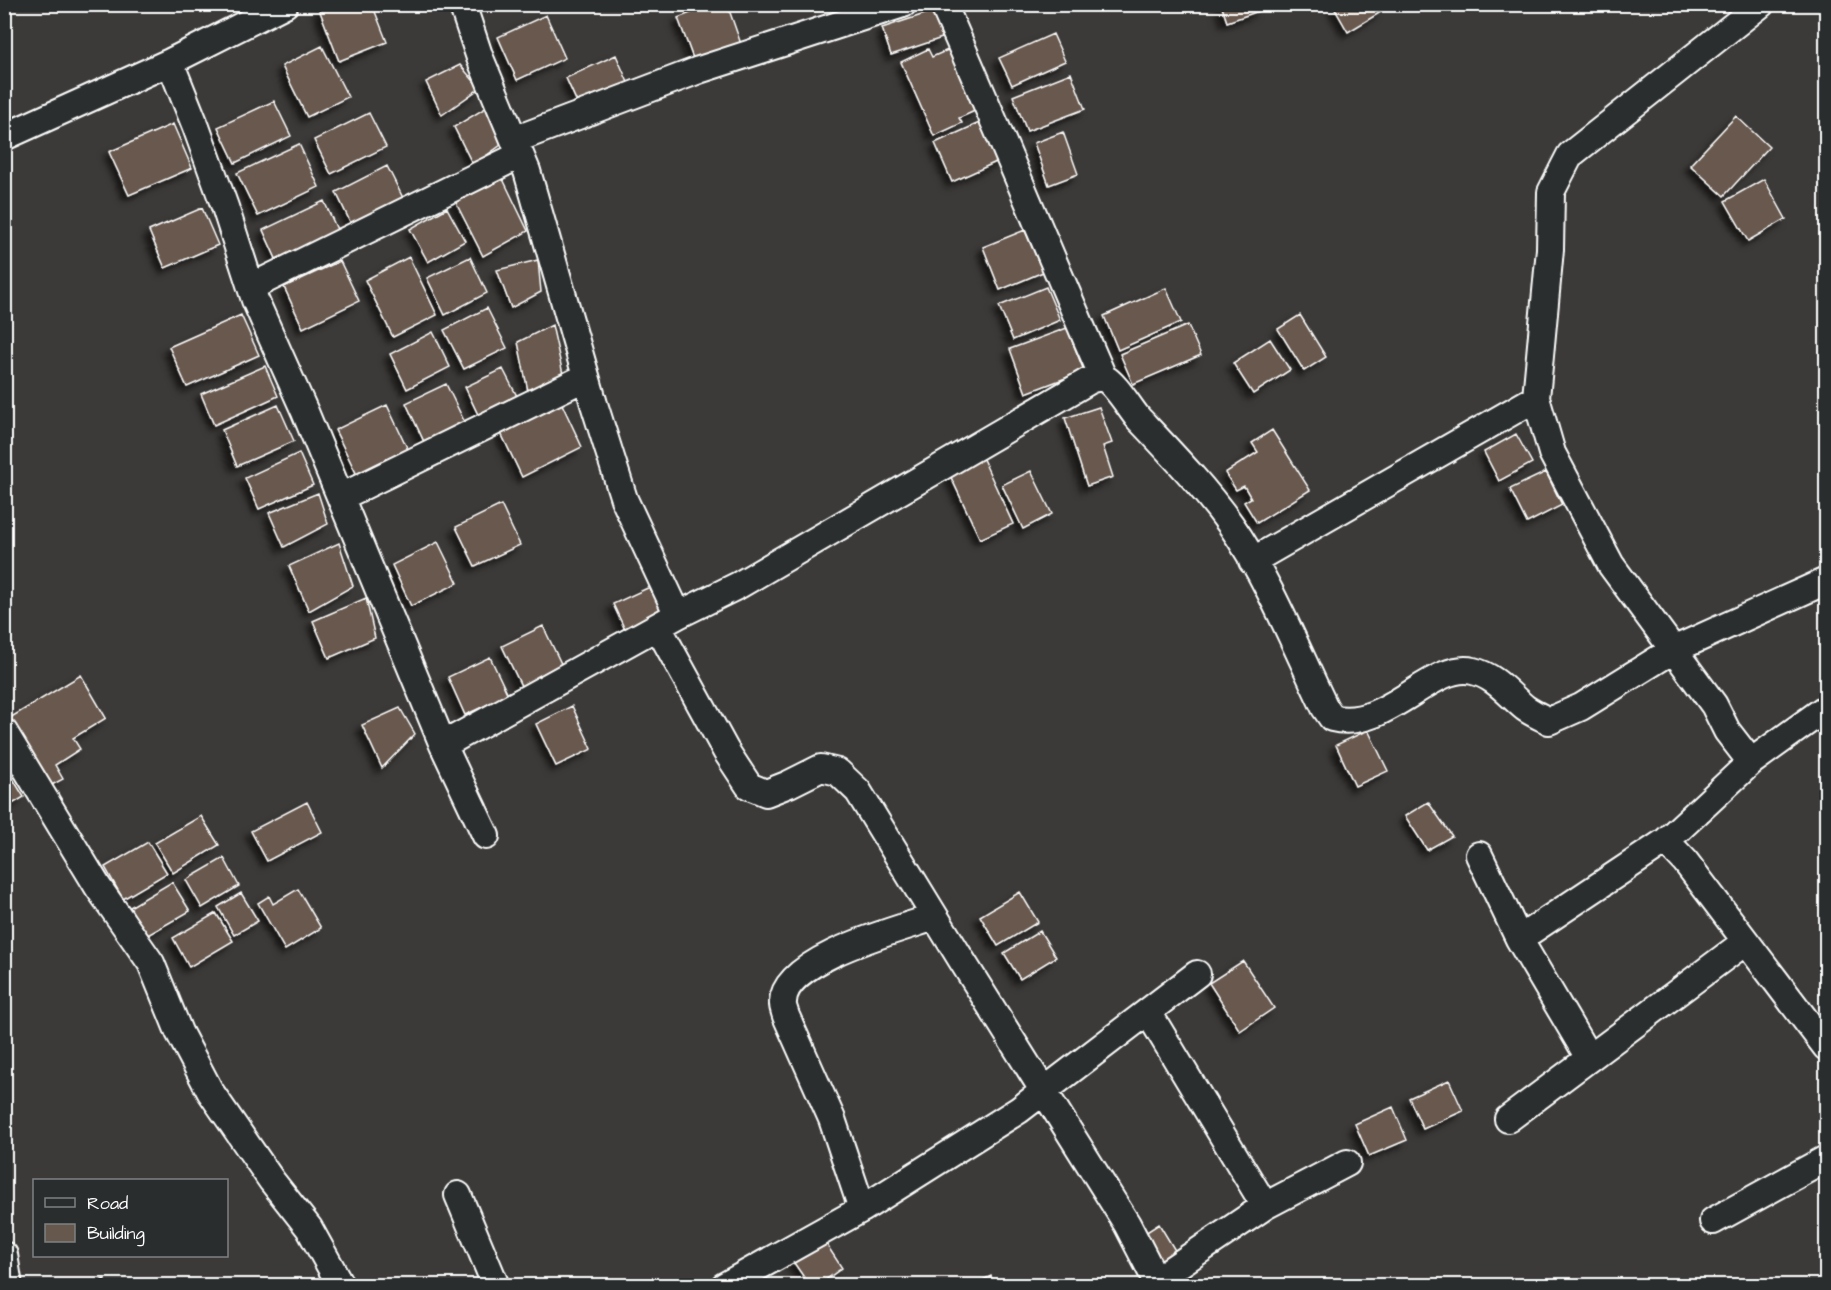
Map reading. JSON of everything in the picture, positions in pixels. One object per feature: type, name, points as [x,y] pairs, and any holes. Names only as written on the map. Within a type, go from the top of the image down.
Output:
[{"type":"street","points":[[4,138],[170,62],[285,4]]},
{"type":"street","points":[[462,4],[480,58],[527,171],[624,499],[668,621],[726,751],[749,786],[766,793],[821,768],[838,772],[858,791],[1127,1224],[1157,1283],[1265,1206],[1347,1163]]},
{"type":"street","points":[[251,287],[517,147],[699,70],[903,4]]},
{"type":"street","points":[[943,4],[1103,376],[1112,383],[1127,406],[1196,479],[1232,527],[1252,561],[1332,718],[1344,721],[1385,711],[1446,673],[1471,670],[1498,682],[1526,709],[1549,721],[1581,707],[1673,650],[1827,581]]},
{"type":"street","points":[[1751,762],[1727,731],[1714,705],[1611,565],[1552,453],[1536,398],[1550,249],[1551,192],[1570,155],[1761,4]]},
{"type":"street","points":[[170,62],[204,147],[251,287],[341,497],[443,745],[486,836]]},
{"type":"street","points":[[341,497],[586,376]]},
{"type":"street","points":[[443,745],[668,621],[739,585],[1083,384],[1103,376]]},
{"type":"street","points":[[1252,561],[1536,398]]},
{"type":"street","points":[[1519,939],[1666,841],[1751,762],[1827,708]]},
{"type":"street","points":[[4,732],[98,887],[151,963],[179,1032],[210,1091],[272,1181],[309,1228],[341,1286]]},
{"type":"street","points":[[1666,841],[1685,861],[1827,1047]]},
{"type":"street","points":[[1479,855],[1519,939],[1589,1058]]},
{"type":"street","points":[[862,1209],[832,1119],[786,1016],[782,1003],[785,991],[800,971],[826,955],[935,917]]},
{"type":"street","points":[[1508,1119],[1745,942]]},
{"type":"street","points":[[724,1286],[862,1209],[1019,1110],[1197,974]]},
{"type":"street","points":[[1148,1012],[1265,1206]]},
{"type":"street","points":[[1713,1221],[1827,1159]]},
{"type":"street","points":[[458,1195],[496,1286]]},
{"type":"street","points":[[4,1255],[9,1286]]},
{"type":"building","points":[[331,4],[372,4],[387,42],[339,61],[319,9]]},
{"type":"building","points":[[713,4],[727,4],[741,44],[694,61],[678,18]]},
{"type":"building","points":[[1221,4],[1257,4],[1259,11],[1227,22]]},
{"type":"building","points":[[1332,4],[1376,4],[1381,12],[1348,32]]},
{"type":"building","points":[[934,11],[942,38],[891,55],[882,28]]},
{"type":"building","points":[[546,15],[565,58],[517,80],[498,37]]},
{"type":"building","points":[[1053,34],[1065,61],[1012,85],[999,58]]},
{"type":"building","points":[[322,46],[348,97],[307,117],[282,66]]},
{"type":"building","points":[[928,49],[932,57],[950,49],[977,110],[959,118],[962,123],[934,136],[901,62]]},
{"type":"building","points":[[616,55],[630,87],[580,109],[566,78]]},
{"type":"building","points":[[460,65],[480,88],[442,115],[426,82]]},
{"type":"building","points":[[1071,73],[1085,109],[1027,131],[1013,96]]},
{"type":"building","points":[[274,101],[291,136],[235,163],[218,127]]},
{"type":"building","points":[[487,107],[501,145],[473,165],[454,127]]},
{"type":"building","points":[[369,113],[386,147],[331,174],[314,140]]},
{"type":"building","points":[[1736,116],[1769,147],[1724,196],[1690,165]]},
{"type":"building","points":[[988,119],[1005,158],[952,182],[935,143]]},
{"type":"building","points":[[173,124],[192,168],[129,195],[109,152]]},
{"type":"building","points":[[1063,132],[1078,174],[1049,185],[1034,143]]},
{"type":"building","points":[[299,144],[319,187],[258,216],[237,173]]},
{"type":"building","points":[[387,166],[406,204],[354,230],[336,192]]},
{"type":"building","points":[[502,177],[528,231],[483,256],[453,197]]},
{"type":"building","points":[[1764,179],[1786,219],[1748,241],[1725,201]]},
{"type":"building","points":[[324,201],[339,234],[278,263],[263,230]]},
{"type":"building","points":[[202,208],[218,245],[165,268],[149,231]]},
{"type":"building","points":[[447,208],[465,241],[428,262],[410,229]]},
{"type":"building","points":[[1025,230],[1043,272],[1000,290],[983,247]]},
{"type":"building","points":[[409,257],[437,315],[393,337],[365,280]]},
{"type":"building","points":[[470,257],[487,293],[445,315],[427,278]]},
{"type":"building","points":[[538,260],[541,292],[511,308],[497,270]]},
{"type":"building","points":[[340,261],[359,301],[303,328],[284,287]]},
{"type":"building","points":[[1046,287],[1060,320],[1013,340],[999,306]]},
{"type":"building","points":[[1166,288],[1181,322],[1118,350],[1104,316]]},
{"type":"building","points":[[487,308],[507,348],[464,369],[444,330]]},
{"type":"building","points":[[241,315],[259,355],[187,387],[169,347]]},
{"type":"building","points":[[1300,315],[1326,357],[1304,371],[1278,329]]},
{"type":"building","points":[[552,325],[563,374],[528,391],[518,342]]},
{"type":"building","points":[[1188,325],[1201,355],[1133,384],[1120,354]]},
{"type":"building","points":[[1067,328],[1084,371],[1026,393],[1010,349]]},
{"type":"building","points":[[433,332],[450,367],[407,389],[390,354]]},
{"type":"building","points":[[1270,339],[1290,370],[1253,394],[1233,363]]},
{"type":"building","points":[[265,366],[278,396],[214,425],[201,394]]},
{"type":"building","points":[[503,369],[521,404],[482,423],[465,387]]},
{"type":"building","points":[[446,384],[467,427],[426,446],[406,403]]},
{"type":"building","points":[[561,402],[582,447],[522,477],[500,431]]},
{"type":"building","points":[[278,405],[294,441],[237,466],[222,430]]},
{"type":"building","points":[[387,405],[410,454],[359,479],[335,430]]},
{"type":"building","points":[[1099,407],[1112,443],[1103,446],[1113,477],[1087,486],[1065,418]]},
{"type":"building","points":[[1272,430],[1310,490],[1257,523],[1244,502],[1251,498],[1244,486],[1236,490],[1225,473],[1258,452],[1252,443]]},
{"type":"building","points":[[1516,434],[1532,463],[1499,481],[1484,452]]},
{"type":"building","points":[[299,453],[313,485],[259,509],[245,478]]},
{"type":"building","points":[[982,457],[1013,524],[980,539],[949,473]]},
{"type":"building","points":[[1031,471],[1052,514],[1023,529],[1002,485]]},
{"type":"building","points":[[1546,472],[1562,505],[1527,523],[1510,489]]},
{"type":"building","points":[[318,493],[328,524],[284,547],[269,513]]},
{"type":"building","points":[[501,505],[520,545],[475,566],[456,527]]},
{"type":"building","points":[[438,542],[458,583],[411,606],[392,565]]},
{"type":"building","points":[[339,543],[353,586],[309,611],[289,566]]},
{"type":"building","points":[[652,586],[667,607],[627,634],[613,604]]},
{"type":"building","points":[[366,598],[375,638],[329,658],[313,621]]},
{"type":"building","points":[[543,626],[565,672],[524,692],[502,646]]},
{"type":"building","points":[[490,657],[508,695],[465,715],[448,677]]},
{"type":"building","points":[[81,675],[106,718],[73,738],[80,749],[55,765],[63,779],[48,787],[8,719]]},
{"type":"building","points":[[572,706],[592,749],[556,766],[536,724]]},
{"type":"building","points":[[400,708],[415,734],[382,768],[362,725]]},
{"type":"building","points":[[1368,730],[1388,771],[1355,786],[1336,745]]},
{"type":"building","points":[[4,764],[24,797],[4,809]]},
{"type":"building","points":[[307,802],[322,832],[267,861],[251,831]]},
{"type":"building","points":[[1428,802],[1452,836],[1427,850],[1405,816]]},
{"type":"building","points":[[201,816],[219,845],[173,873],[155,843]]},
{"type":"building","points":[[148,842],[167,873],[123,899],[105,867]]},
{"type":"building","points":[[224,858],[239,886],[202,908],[186,880]]},
{"type":"building","points":[[172,882],[190,911],[146,936],[130,907]]},
{"type":"building","points":[[298,889],[321,928],[285,950],[258,903],[269,896],[273,904]]},
{"type":"building","points":[[1020,892],[1038,922],[998,946],[980,916]]},
{"type":"building","points":[[241,893],[258,921],[234,935],[218,907]]},
{"type":"building","points":[[216,913],[233,941],[189,967],[173,938]]},
{"type":"building","points":[[1040,931],[1056,957],[1020,979],[1004,953]]},
{"type":"building","points":[[1243,961],[1274,1008],[1240,1031],[1209,983]]},
{"type":"building","points":[[1449,1080],[1463,1111],[1423,1129],[1409,1098]]},
{"type":"building","points":[[1393,1107],[1407,1140],[1369,1156],[1355,1124]]},
{"type":"building","points":[[1159,1224],[1176,1252],[1155,1264],[1139,1237]]},
{"type":"building","points":[[823,1239],[842,1268],[817,1286],[810,1286],[792,1260]]},
{"type":"building","points":[[991,1276],[995,1286],[971,1286]]},
{"type":"building","points":[[104,1279],[107,1286],[91,1286]]}]
